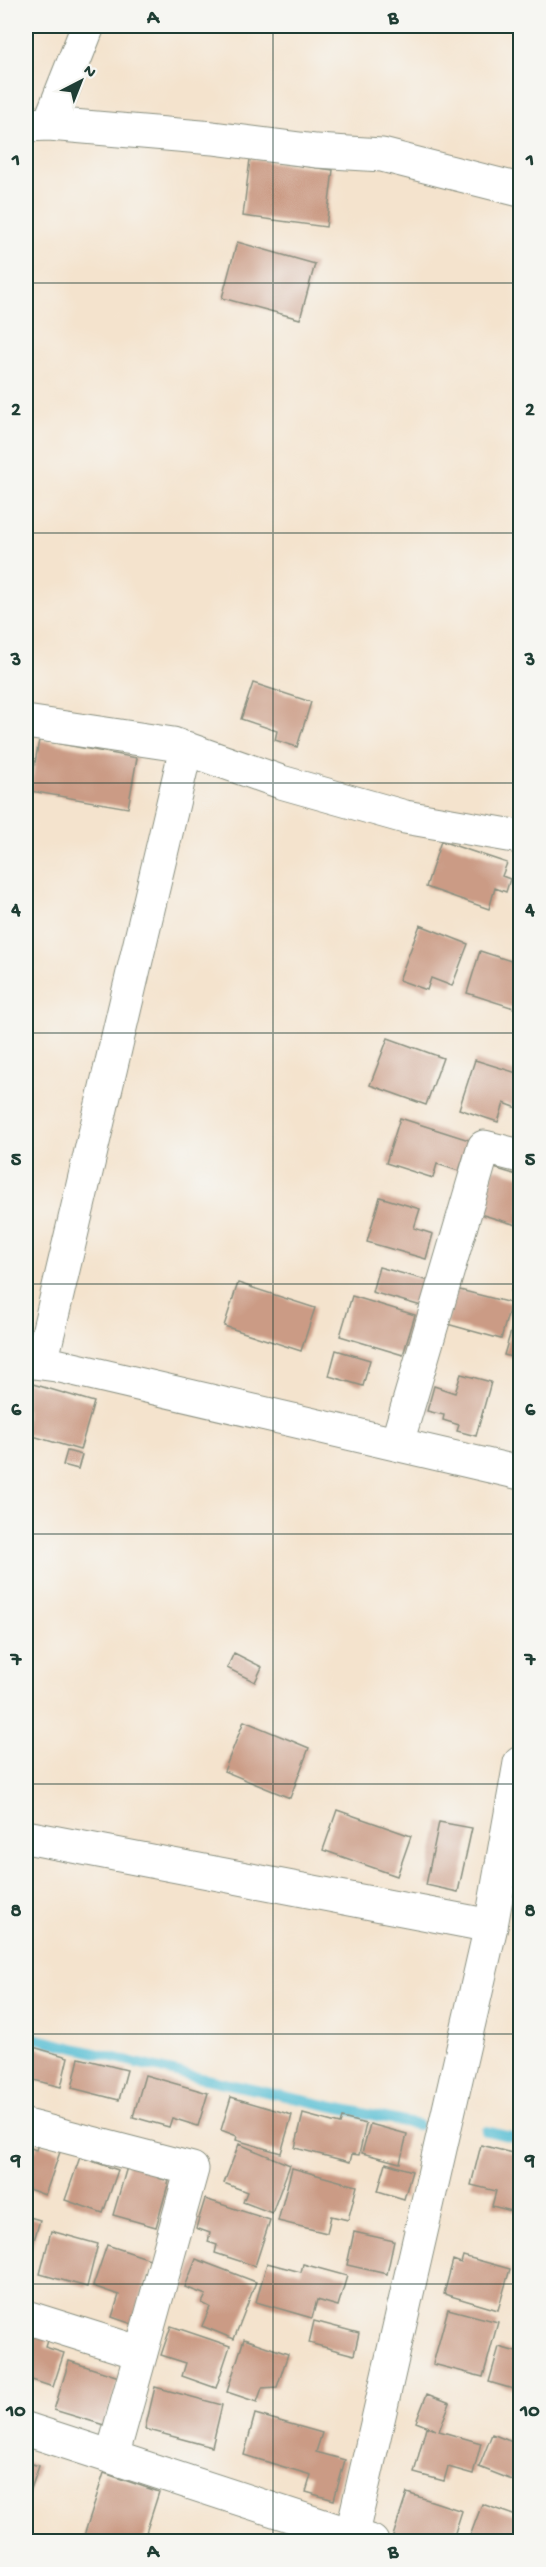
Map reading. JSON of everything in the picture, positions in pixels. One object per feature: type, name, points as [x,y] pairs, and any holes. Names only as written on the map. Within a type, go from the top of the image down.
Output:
[{"type":"street","points":[[87,26],[37,124],[213,138],[316,151],[382,155],[520,190]]},
{"type":"street","points":[[26,722],[173,744],[281,782],[405,817],[520,837]]},
{"type":"street","points":[[186,748],[33,1362],[397,1443],[520,1473]]},
{"type":"street","points":[[397,1443],[484,1147],[520,1156]]},
{"type":"street","points":[[26,2429],[358,2539],[491,1926],[520,1763]]},
{"type":"street","points":[[26,1838],[491,1926]]},
{"type":"street","points":[[26,2126],[192,2169],[112,2457]]},
{"type":"street","points":[[26,2317],[141,2353]]},
{"type":"building","points":[[250,159],[333,170],[326,227],[243,216]]},
{"type":"building","points":[[237,242],[315,264],[300,319],[222,298]]},
{"type":"building","points":[[253,683],[311,702],[297,747],[275,740],[277,731],[241,719]]},
{"type":"building","points":[[39,740],[137,758],[128,808],[30,791]]},
{"type":"building","points":[[441,841],[507,863],[502,876],[510,879],[506,892],[495,888],[489,909],[426,887]]},
{"type":"building","points":[[420,925],[468,944],[452,986],[431,978],[427,990],[399,980]]},
{"type":"building","points":[[480,951],[520,964],[520,1010],[467,993]]},
{"type":"building","points":[[388,1038],[443,1058],[426,1105],[370,1085]]},
{"type":"building","points":[[475,1060],[520,1074],[520,1109],[504,1103],[498,1122],[459,1109]]},
{"type":"building","points":[[400,1118],[469,1140],[459,1171],[437,1164],[433,1178],[386,1163]]},
{"type":"building","points":[[494,1168],[520,1176],[520,1226],[480,1214]]},
{"type":"building","points":[[380,1197],[420,1209],[414,1228],[433,1234],[426,1259],[367,1242]]},
{"type":"building","points":[[379,1267],[433,1282],[425,1307],[372,1292]]},
{"type":"building","points":[[520,1267],[520,1294],[511,1291]]},
{"type":"building","points":[[238,1283],[315,1308],[301,1351],[224,1326]]},
{"type":"building","points":[[456,1289],[511,1303],[501,1339],[447,1324]]},
{"type":"building","points":[[352,1296],[415,1315],[403,1355],[340,1336]]},
{"type":"building","points":[[518,1307],[520,1308],[520,1359],[504,1355]]},
{"type":"building","points":[[336,1350],[370,1360],[363,1386],[329,1376]]},
{"type":"building","points":[[461,1374],[491,1382],[476,1436],[457,1431],[459,1425],[443,1420],[444,1415],[427,1411],[434,1386],[455,1393]]},
{"type":"building","points":[[26,1382],[94,1402],[80,1450],[26,1434]]},
{"type":"building","points":[[67,1451],[82,1455],[78,1469],[63,1465]]},
{"type":"building","points":[[234,1653],[262,1667],[255,1682],[227,1668]]},
{"type":"building","points":[[244,1721],[309,1748],[290,1798],[224,1771]]},
{"type":"building","points":[[337,1810],[411,1836],[397,1876],[323,1850]]},
{"type":"building","points":[[439,1822],[472,1828],[458,1892],[426,1885]]},
{"type":"building","points":[[26,2045],[68,2057],[61,2087],[26,2078]]},
{"type":"building","points":[[79,2058],[127,2070],[119,2100],[72,2088]]},
{"type":"building","points":[[145,2075],[208,2093],[198,2126],[172,2118],[169,2127],[133,2117]]},
{"type":"building","points":[[231,2097],[292,2115],[281,2153],[236,2140],[237,2136],[221,2130]]},
{"type":"building","points":[[303,2114],[340,2124],[342,2118],[366,2124],[359,2155],[352,2154],[350,2162],[295,2148]]},
{"type":"building","points":[[370,2124],[407,2134],[400,2163],[362,2153]]},
{"type":"building","points":[[38,2144],[60,2152],[45,2195],[26,2188],[26,2146],[36,2150]]},
{"type":"building","points":[[239,2144],[290,2165],[272,2213],[243,2202],[247,2192],[224,2183]]},
{"type":"building","points":[[481,2145],[520,2155],[520,2194],[516,2212],[492,2206],[496,2191],[471,2185]]},
{"type":"building","points":[[80,2157],[118,2170],[103,2213],[65,2200]]},
{"type":"building","points":[[129,2160],[160,2169],[158,2178],[169,2181],[156,2227],[113,2215]]},
{"type":"building","points":[[386,2163],[412,2171],[404,2199],[378,2191]]},
{"type":"building","points":[[292,2168],[357,2186],[348,2220],[331,2216],[327,2233],[278,2221]]},
{"type":"building","points":[[205,2199],[270,2220],[255,2266],[215,2253],[217,2245],[208,2242],[210,2233],[196,2228]]},
{"type":"building","points":[[26,2216],[40,2220],[26,2267]]},
{"type":"building","points":[[51,2231],[98,2244],[87,2287],[40,2274]]},
{"type":"building","points":[[354,2232],[394,2241],[387,2274],[347,2265]]},
{"type":"building","points":[[107,2245],[153,2260],[132,2324],[112,2317],[119,2295],[93,2286]]},
{"type":"building","points":[[463,2256],[510,2269],[498,2310],[444,2294],[453,2260],[461,2263]]},
{"type":"building","points":[[196,2259],[256,2282],[234,2339],[202,2326],[210,2307],[202,2303],[206,2295],[185,2287]]},
{"type":"building","points":[[267,2263],[301,2272],[303,2264],[347,2276],[338,2306],[317,2300],[312,2318],[256,2302]]},
{"type":"building","points":[[448,2309],[498,2322],[483,2377],[433,2364]]},
{"type":"building","points":[[314,2321],[359,2333],[354,2355],[309,2343]]},
{"type":"building","points":[[26,2326],[49,2334],[45,2347],[64,2353],[53,2387],[26,2378]]},
{"type":"building","points":[[171,2326],[230,2346],[216,2388],[182,2376],[186,2363],[161,2355]]},
{"type":"building","points":[[244,2339],[288,2354],[277,2387],[262,2388],[257,2402],[227,2392]]},
{"type":"building","points":[[499,2347],[520,2353],[520,2391],[489,2382]]},
{"type":"building","points":[[69,2361],[119,2377],[104,2425],[54,2410]]},
{"type":"building","points":[[155,2387],[222,2405],[212,2447],[145,2429]]},
{"type":"building","points":[[427,2394],[450,2403],[439,2431],[481,2443],[473,2474],[448,2467],[444,2481],[414,2473],[426,2427],[436,2430],[416,2422]]},
{"type":"building","points":[[255,2414],[322,2433],[316,2452],[345,2460],[334,2500],[306,2492],[311,2475],[244,2455]]},
{"type":"building","points":[[492,2434],[520,2445],[520,2483],[479,2467]]},
{"type":"building","points":[[26,2462],[39,2466],[26,2503]]},
{"type":"building","points":[[104,2473],[159,2492],[143,2542],[82,2542]]},
{"type":"building","points":[[407,2493],[462,2511],[452,2542],[410,2542],[393,2536]]},
{"type":"building","points":[[482,2504],[519,2517],[510,2542],[475,2542],[469,2539]]},
{"type":"waterway","points":[[26,2036],[169,2071],[418,2125]]},
{"type":"waterway","points":[[486,2131],[520,2139]]}]
